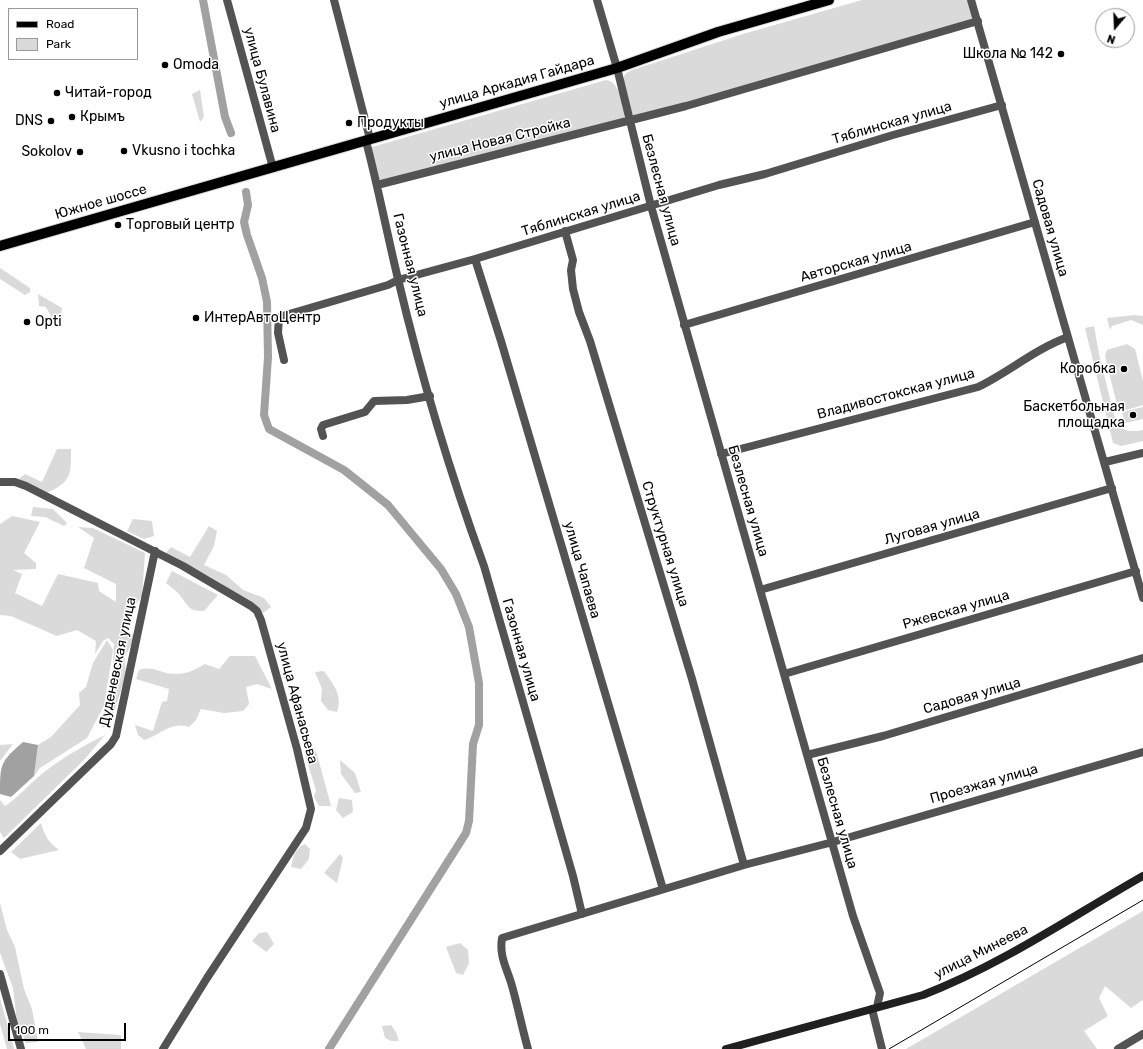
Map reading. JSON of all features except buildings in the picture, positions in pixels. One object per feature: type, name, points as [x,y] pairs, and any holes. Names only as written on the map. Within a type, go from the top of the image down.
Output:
[{"type":"main road","name":"улица Аркадия Гайдара","points":[[211,185],[617,68],[718,32],[829,0]]},
{"type":"main road","name":"Южное шоссе","points":[[0,246],[211,185]]},
{"type":"main road","name":"улица Минеева","points":[[726,1049],[923,995],[953,983],[984,968],[1143,876]]},
{"type":"street","name":"улица Булавина","points":[[227,0],[273,168]]},
{"type":"street","name":"Газонная улица","points":[[334,0],[368,140],[398,280],[430,396],[468,522],[484,566],[573,876],[582,914]]},
{"type":"street","name":"Безлесная улица","points":[[597,0],[617,68],[651,206],[684,325],[853,916],[880,993],[875,1008],[882,1049]]},
{"type":"street","name":"Садовая улица","points":[[971,0],[1143,598]]},
{"type":"street","name":"улица Новая Стройка","points":[[377,185],[630,121],[978,21]]},
{"type":"street","name":"Тяблинская улица","points":[[284,360],[278,333],[279,317],[388,285],[398,280],[475,260],[565,231],[719,185],[766,174],[893,135],[1002,105]]},
{"type":"street","name":"Авторская улица","points":[[684,325],[1035,222]]},
{"type":"street","name":"Структурная улица","points":[[565,231],[573,260],[572,282],[579,312],[590,341],[667,596],[744,865]]},
{"type":"street","name":"улица Чапаева","points":[[475,260],[503,348],[663,889]]},
{"type":"street","name":"Владивостокская улица","points":[[721,454],[972,389],[1008,371],[1027,357],[1046,346],[1068,337]]},
{"type":"street","points":[[323,436],[321,429],[323,425],[365,412],[374,401],[407,400],[430,396]]},
{"type":"street","points":[[1105,462],[1143,453]]},
{"type":"street","name":"улица Афанасьева","points":[[0,482],[15,482],[26,486],[155,551],[228,591],[257,611],[261,620],[292,730],[311,810],[306,828],[207,978],[163,1049]]},
{"type":"street","name":"Луговая улица","points":[[760,590],[1112,488]]},
{"type":"street","name":"Дуденевская улица","points":[[0,851],[111,744],[116,736],[155,551]]},
{"type":"street","name":"Ржевская улица","points":[[784,674],[1136,571]]},
{"type":"street","name":"Садовая улица","points":[[807,755],[883,736],[1143,658]]},
{"type":"street","name":"Проезжая улица","points":[[528,1049],[511,984],[503,964],[500,950],[502,938],[744,865],[833,842],[1143,752]]},
{"type":"street","points":[[0,974],[21,1049]]},
{"type":"street","points":[[1118,1049],[1143,1034]]},
{"type":"green space","points":[[862,0],[968,0],[973,16],[970,21],[640,115],[633,115],[630,112],[623,79],[625,74],[632,70],[743,34]]},
{"type":"green space","points":[[606,80],[611,81],[614,84],[620,94],[625,115],[623,119],[382,180],[379,179],[372,147]]},
{"type":"green space","points":[[200,90],[204,117],[200,122],[192,94]]},
{"type":"green space","points":[[0,268],[30,288],[30,292],[25,295],[0,279]]},
{"type":"green space","points":[[38,294],[62,308],[61,314],[52,318],[46,307],[39,306]]},
{"type":"green space","points":[[1135,315],[1143,316],[1143,325],[1131,320],[1112,326],[1110,330],[1107,318]]},
{"type":"green space","points":[[1094,326],[1099,354],[1116,423],[1121,428],[1128,431],[1143,430],[1143,441],[1121,446],[1113,443],[1085,328]]},
{"type":"green space","name":"Коробка","points":[[1127,344],[1135,349],[1143,381],[1143,405],[1126,410],[1119,408],[1117,405],[1105,356],[1107,350]]},
{"type":"green space","name":"Баскетбольная площадка","points":[[1143,407],[1143,419],[1125,423],[1122,412]]},
{"type":"green space","points":[[57,449],[71,449],[70,471],[66,481],[61,485],[47,493],[19,479],[25,474],[42,482]]},
{"type":"green space","points":[[33,507],[53,509],[67,523],[64,526],[45,517],[31,516]]},
{"type":"green space","points":[[12,516],[40,522],[24,553],[36,563],[36,569],[13,570],[22,574],[15,593],[42,606],[58,574],[98,583],[99,591],[116,602],[116,584],[84,568],[94,538],[78,527],[93,528],[145,553],[142,596],[130,612],[124,632],[136,635],[125,657],[126,675],[110,724],[102,728],[101,724],[112,684],[114,644],[108,638],[103,641],[95,654],[96,641],[77,630],[57,636],[11,616],[0,615],[0,524]]},
{"type":"green space","points":[[133,519],[152,521],[154,536],[144,539],[127,531]]},
{"type":"green space","points":[[209,526],[217,531],[214,546],[204,565],[226,575],[243,590],[264,598],[271,607],[263,613],[219,582],[195,568],[181,563],[166,553],[171,547],[190,557]]},
{"type":"green space","points":[[172,571],[218,595],[204,611],[191,609],[179,594],[166,583]]},
{"type":"green space","points":[[107,640],[113,650],[104,706],[87,738],[40,768],[34,776],[38,745],[51,737],[80,705],[79,693],[86,687],[93,663]]},
{"type":"green space","points":[[230,656],[255,656],[272,689],[257,684],[246,687],[249,704],[243,711],[224,713],[201,709],[196,720],[189,727],[171,727],[144,740],[138,735],[135,725],[153,731],[162,702],[167,701],[169,689],[136,679],[139,670],[153,669],[170,674],[179,674],[191,671],[205,664],[219,669]]},
{"type":"green space","points":[[324,671],[334,685],[338,695],[339,706],[337,712],[328,710],[321,701],[322,689],[315,672]]},
{"type":"green space","points":[[105,735],[84,760],[4,838],[0,832],[0,800],[5,806],[53,765],[78,749]]},
{"type":"green space","points":[[13,744],[0,761],[0,745]]},
{"type":"green space","points":[[314,748],[331,806],[319,806],[314,797],[316,790],[304,752]]},
{"type":"green space","points":[[340,760],[355,773],[361,792],[355,793],[341,774]]},
{"type":"green space","points":[[339,798],[352,800],[353,812],[343,818],[336,810]]},
{"type":"green space","points":[[41,823],[47,838],[52,845],[59,850],[20,859],[11,852]]},
{"type":"green space","points":[[305,844],[310,849],[309,859],[301,869],[291,867],[297,850]]},
{"type":"green space","points":[[340,854],[343,858],[337,883],[324,873]]},
{"type":"green space","points":[[0,903],[7,930],[15,947],[24,989],[32,1009],[38,1042],[26,1043],[17,1022],[13,988],[0,953]]},
{"type":"green space","points":[[1143,911],[1143,1000],[1131,1008],[1105,986],[1099,998],[1108,1016],[1084,1031],[1097,1049],[906,1049]]},
{"type":"green space","points":[[267,932],[274,944],[266,952],[252,941],[259,933]]},
{"type":"green space","points":[[460,943],[468,950],[469,963],[463,975],[456,973],[446,947]]},
{"type":"green space","points":[[0,998],[14,1049],[7,1049],[0,1024]]},
{"type":"green space","points":[[391,1025],[396,1032],[399,1041],[391,1041],[385,1038],[382,1026]]},
{"type":"green space","points":[[78,1032],[121,1035],[121,1049],[86,1049]]},
{"type":"shaded area","points":[[23,742],[38,745],[34,776],[11,797],[0,794],[0,776],[3,764],[10,754]]},
{"type":"waterway","points":[[203,0],[225,117],[231,133]]},
{"type":"waterway","points":[[246,192],[248,205],[244,222],[262,278],[267,302],[268,357],[264,415],[269,429],[344,470],[388,505],[441,569],[456,594],[469,627],[479,683],[479,725],[473,744],[469,821],[466,833],[329,1049]]},
{"type":"tram line","points":[[889,1049],[1143,900]]},
{"type":"place","name":"Школа № 142","points":[[1061,54]]},
{"type":"place","name":"Omoda","points":[[165,65]]},
{"type":"place","name":"Читай-город","points":[[57,93]]},
{"type":"place","name":"Крымъ","points":[[72,117]]},
{"type":"place","name":"DNS","points":[[51,121]]},
{"type":"place","name":"Продукты","points":[[349,123]]},
{"type":"place","name":"Vkusno i tochka","points":[[124,151]]},
{"type":"place","name":"Sokolov","points":[[80,152]]},
{"type":"place","name":"Торговый центр","points":[[118,225]]},
{"type":"place","name":"ИнтерАвтоЦентр","points":[[196,318]]},
{"type":"place","name":"Opti","points":[[27,322]]},
{"type":"place","name":"Коробка","points":[[1124,369]]},
{"type":"place","name":"Баскетбольная площадка","points":[[1133,415]]}]
